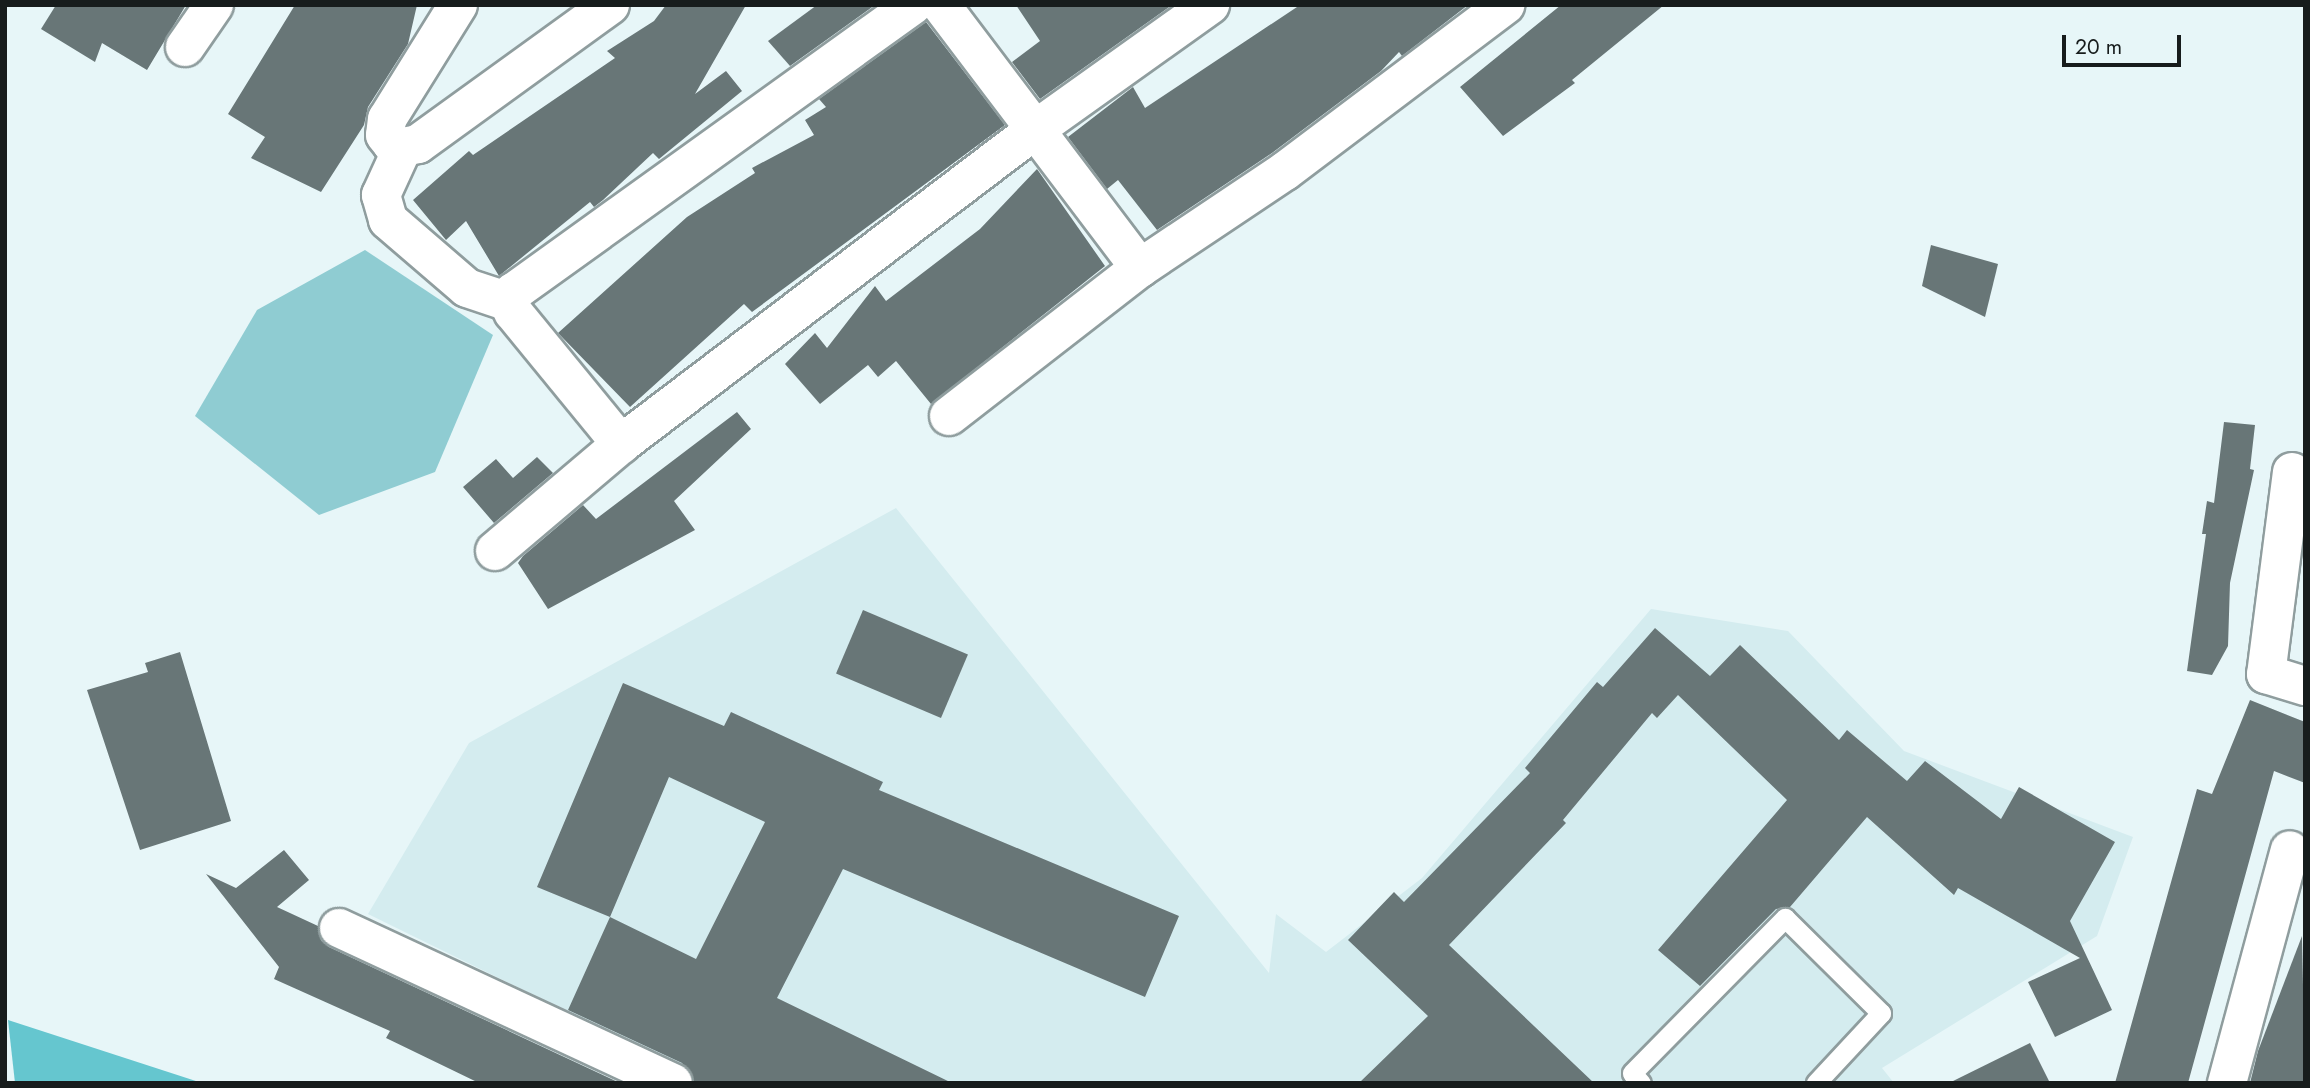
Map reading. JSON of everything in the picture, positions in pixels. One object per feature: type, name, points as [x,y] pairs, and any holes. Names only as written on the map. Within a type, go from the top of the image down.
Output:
[{"type":"street","points":[[186,47],[214,5]]},
{"type":"street","points":[[458,5],[387,119],[385,135],[392,144],[403,147],[418,144],[610,5]]},
{"type":"street","points":[[509,302],[513,292],[913,5]]},
{"type":"street","points":[[941,5],[1140,268]]},
{"type":"street","points":[[495,551],[621,444],[1036,129],[1210,5]]},
{"type":"street","points":[[949,416],[1140,268],[1284,171],[1505,5]]},
{"type":"street","points":[[403,147],[381,194],[388,220],[467,288],[509,302],[621,444]]},
{"type":"street","points":[[2292,472],[2266,674],[2305,686]]},
{"type":"street","points":[[2227,1083],[2290,850]]},
{"type":"street","points":[[339,928],[673,1083]]},
{"type":"lane","points":[[1641,1083],[1632,1073],[1785,918],[1881,1013],[1816,1083]]},
{"type":"shaded area","points":[[365,250],[493,335],[435,472],[319,515],[195,416],[257,310]]},
{"type":"shaded area","points":[[896,508],[1269,973],[1276,914],[1326,952],[1422,878],[1651,609],[1788,631],[1904,751],[2133,837],[2097,936],[1882,1068],[1894,1083],[713,1083],[368,914],[469,743]]},
{"type":"shaded area","points":[[8,1020],[202,1083],[15,1083]]},
{"type":"building","points":[[56,5],[186,5],[147,70],[102,43],[95,62],[41,29]]},
{"type":"building","points":[[295,5],[417,5],[408,44],[368,107],[364,125],[321,192],[251,158],[265,137],[228,114]]},
{"type":"building","points":[[666,5],[746,5],[695,94],[726,71],[742,91],[659,159],[653,153],[603,200],[594,207],[590,202],[499,276],[466,221],[446,240],[413,200],[469,151],[473,155],[615,58],[607,51],[654,21]]},
{"type":"building","points":[[817,5],[875,5],[790,66],[768,41]]},
{"type":"building","points":[[1016,5],[1172,5],[1040,99],[1012,62],[1040,41]]},
{"type":"building","points":[[1300,5],[1468,5],[1402,56],[1399,52],[1381,71],[1272,153],[1157,230],[1118,180],[1107,189],[1068,137],[1133,87],[1145,108]]},
{"type":"building","points":[[1561,5],[1664,5],[1572,80],[1575,83],[1503,136],[1460,87]]},
{"type":"building","points":[[926,22],[1005,125],[752,312],[744,304],[630,407],[558,333],[687,217],[755,173],[752,168],[814,135],[805,120],[826,107],[819,99]]},
{"type":"building","points":[[1037,169],[1105,266],[931,404],[896,361],[878,377],[868,365],[820,404],[785,364],[815,333],[827,348],[875,286],[886,301],[980,229]]},
{"type":"building","points":[[1931,245],[1998,264],[1985,317],[1922,286]]},
{"type":"building","points":[[737,412],[751,429],[674,501],[695,530],[548,609],[518,563],[523,556],[583,505],[596,519]]},
{"type":"building","points":[[2224,422],[2255,425],[2250,469],[2254,470],[2230,583],[2228,646],[2212,675],[2187,671],[2206,534],[2202,534],[2207,501],[2214,503]]},
{"type":"building","points":[[537,457],[553,473],[494,523],[463,487],[496,459],[513,478]]},
{"type":"building","points":[[863,610],[968,655],[941,718],[836,674]]},
{"type":"building","points":[[1655,628],[1710,676],[1740,645],[1839,740],[1847,730],[1907,781],[1925,761],[2001,819],[2019,787],[2115,842],[2070,921],[2112,1010],[2055,1037],[2028,982],[2080,958],[1958,888],[1954,895],[1867,817],[1790,907],[1776,909],[1700,986],[1658,950],[1787,800],[1678,695],[1657,718],[1652,713],[1563,820],[1566,823],[1449,945],[1594,1083],[1359,1083],[1428,1016],[1348,940],[1394,892],[1404,902],[1530,773],[1525,768],[1597,682],[1603,687]]},
{"type":"building","points":[[180,652],[231,821],[140,850],[87,690],[148,672],[145,663]]},
{"type":"building","points":[[623,683],[724,726],[731,712],[883,782],[879,790],[1179,916],[1145,997],[843,869],[777,998],[952,1083],[695,1083],[682,1063],[568,1010],[610,917],[537,887]],"holes":[[[669,777],[765,822],[696,959],[610,917]]]},
{"type":"building","points":[[2250,700],[2305,722],[2305,783],[2274,771],[2188,1083],[2115,1083],[2197,789],[2212,794]]},
{"type":"building","points":[[284,850],[309,880],[277,907],[318,926],[321,940],[329,947],[620,1083],[479,1083],[386,1038],[390,1031],[274,979],[279,967],[206,874],[236,888]]},
{"type":"building","points":[[2302,936],[2305,1083],[2250,1083],[2258,1051]]},
{"type":"building","points":[[2030,1043],[2050,1083],[1949,1083]]}]
